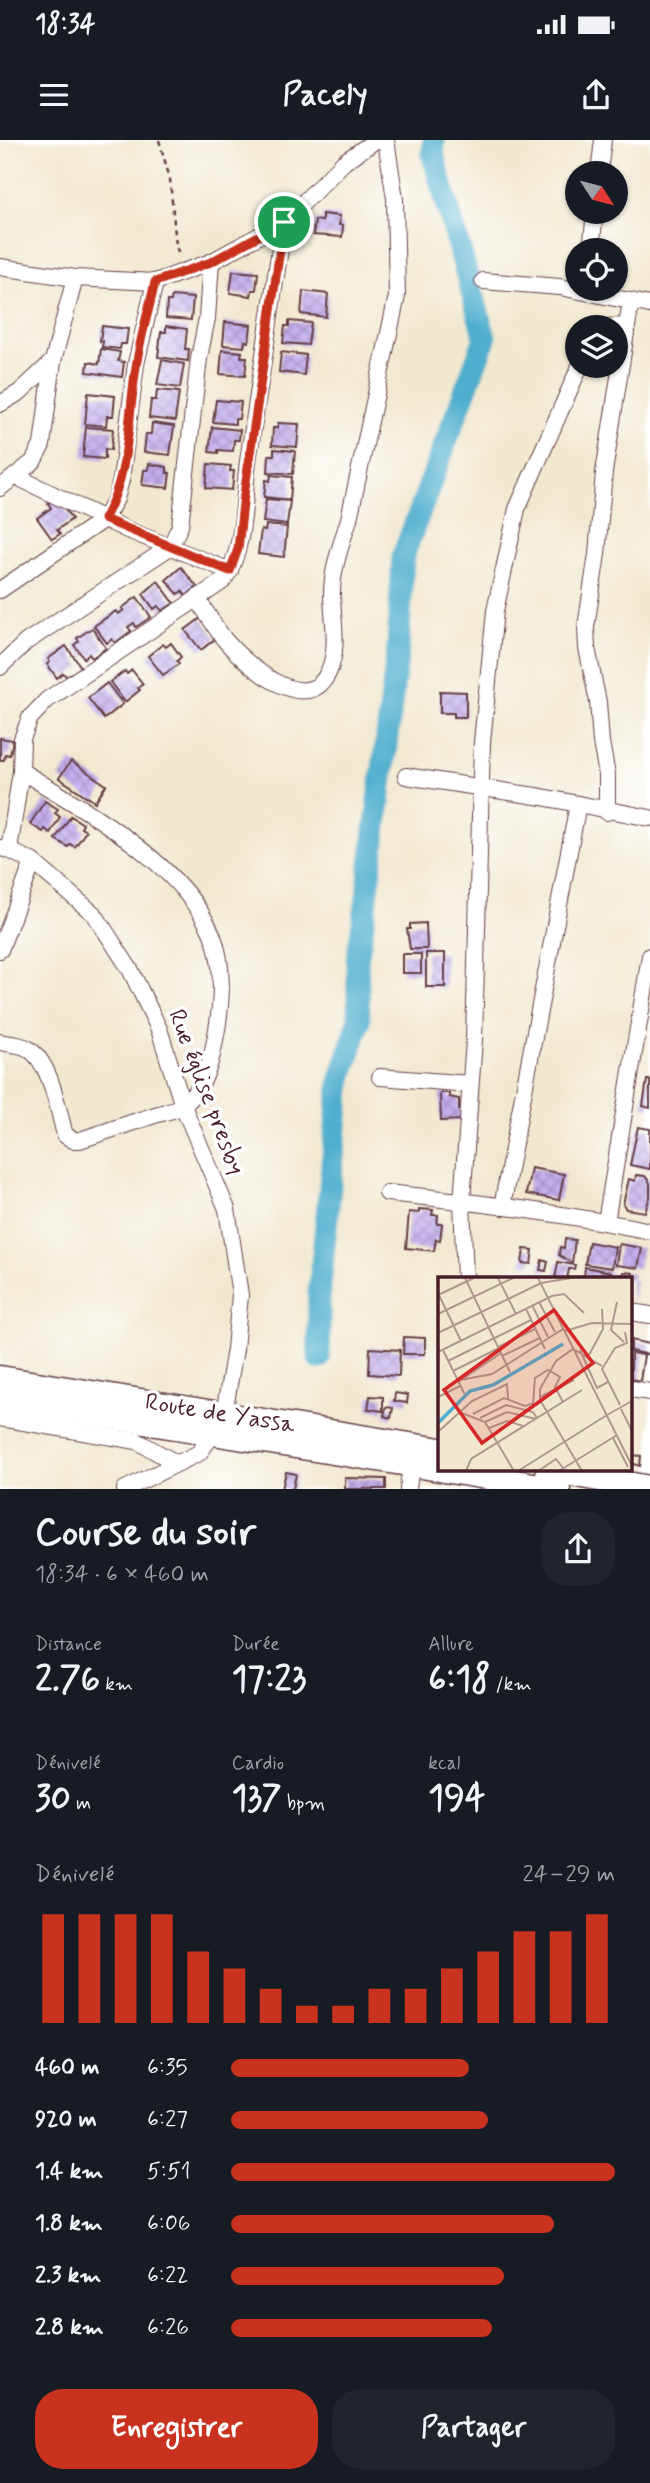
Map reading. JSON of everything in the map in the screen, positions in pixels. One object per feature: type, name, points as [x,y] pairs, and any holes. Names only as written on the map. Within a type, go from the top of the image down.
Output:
[{"type":"main road","name":"Route de Yassa","points":[[0,1378],[219,1424]]},
{"type":"main road","name":"Route de Yassa","points":[[0,1398],[219,1424],[432,1455]]},
{"type":"main road","name":"Route de Yassa","points":[[495,1472],[558,1489]]},
{"type":"main road","points":[[559,1472],[650,1488]]},
{"type":"street","points":[[0,267],[75,278],[155,282],[211,262],[284,222],[344,163],[376,140]]},
{"type":"street","points":[[197,598],[224,639],[250,666],[287,689],[304,692],[320,685],[328,673],[333,657],[335,631],[332,591],[397,296],[395,199],[386,140]]},
{"type":"street","points":[[600,161],[603,140]]},
{"type":"street","points":[[4,849],[21,771],[22,739],[30,718],[47,700],[223,581],[230,571],[238,549],[284,222]]},
{"type":"street","points":[[0,667],[26,642],[170,547],[180,526],[211,262]]},
{"type":"street","points":[[0,488],[33,462],[42,445],[54,361],[75,278]]},
{"type":"street","points":[[483,281],[565,288]]},
{"type":"street","points":[[0,590],[104,519],[116,499],[121,480],[136,364],[155,282]]},
{"type":"street","points":[[628,300],[650,305]]},
{"type":"street","points":[[628,320],[631,301]]},
{"type":"street","points":[[0,404],[20,392],[54,361]]},
{"type":"street","points":[[465,1277],[462,1201],[474,1040],[482,742],[495,611],[517,509],[575,378]]},
{"type":"street","points":[[607,812],[607,775],[586,627],[597,554],[604,472],[619,378]]},
{"type":"street","points":[[17,477],[104,519],[230,571]]},
{"type":"street","points":[[0,1042],[26,1047],[37,1056],[46,1071],[65,1135],[73,1140],[183,1106],[198,1090],[212,1062],[220,1006],[218,955],[211,933],[186,894],[145,852],[21,771]]},
{"type":"street","points":[[406,776],[650,818]]},
{"type":"street","points":[[502,1207],[578,804]]},
{"type":"street","name":"Rue église presby","points":[[4,849],[33,863],[95,915],[131,971],[159,1029],[183,1106],[227,1209],[240,1295],[235,1349],[219,1424]]},
{"type":"street","points":[[0,950],[33,863]]},
{"type":"street","points":[[606,1222],[650,956]]},
{"type":"street","points":[[380,1077],[470,1084]]},
{"type":"street","points":[[387,1193],[462,1201],[650,1231]]},
{"type":"street","points":[[632,1312],[650,1315]]},
{"type":"street","points":[[632,1390],[650,1392]]},
{"type":"street","points":[[0,1418],[137,1441],[176,1463]]},
{"type":"street","points":[[125,1489],[199,1453],[219,1424]]},
{"type":"street","points":[[408,1489],[432,1455]]},
{"type":"path","points":[[159,140],[170,179],[176,246],[184,272]]},
{"type":"building","points":[[322,214],[340,216],[339,225],[343,225],[342,237],[313,235],[315,220],[322,221]]},
{"type":"building","points":[[233,271],[258,273],[256,290],[252,290],[251,296],[230,293]]},
{"type":"building","points":[[303,291],[328,294],[326,317],[301,314]]},
{"type":"building","points":[[172,296],[193,298],[191,320],[166,318],[167,301],[171,301]]},
{"type":"building","points":[[289,321],[311,323],[308,345],[283,343],[285,326],[289,326]]},
{"type":"building","points":[[225,322],[251,325],[249,342],[245,341],[244,347],[223,345]]},
{"type":"building","points":[[102,326],[128,329],[126,344],[121,344],[120,349],[102,347]]},
{"type":"building","points":[[166,326],[187,329],[185,349],[189,349],[188,361],[158,357],[161,332],[166,332]]},
{"type":"building","points":[[101,349],[120,352],[118,361],[124,362],[122,377],[87,372],[88,362],[99,364]]},
{"type":"building","points":[[222,350],[242,352],[241,357],[247,357],[245,376],[220,374]]},
{"type":"building","points":[[281,352],[306,355],[304,375],[279,372]]},
{"type":"building","points":[[162,360],[184,364],[180,388],[157,385]]},
{"type":"building","points":[[157,390],[179,392],[175,421],[149,418],[151,400],[156,400]]},
{"type":"building","points":[[88,393],[115,396],[113,416],[107,416],[106,426],[85,424]]},
{"type":"building","points":[[216,400],[241,402],[239,419],[235,419],[235,424],[213,422]]},
{"type":"building","points":[[152,423],[174,426],[170,455],[144,452],[146,434],[151,434]]},
{"type":"building","points":[[278,423],[299,424],[297,447],[272,445],[273,428],[277,428]]},
{"type":"building","points":[[86,427],[113,429],[111,450],[105,449],[105,459],[83,457]]},
{"type":"building","points":[[212,427],[240,430],[239,440],[234,440],[233,451],[209,452]]},
{"type":"building","points":[[274,449],[295,451],[293,474],[268,472],[269,455],[274,455]]},
{"type":"building","points":[[149,464],[167,467],[167,473],[170,473],[168,488],[142,485],[144,470],[148,470]]},
{"type":"building","points":[[208,464],[231,466],[230,471],[234,471],[232,490],[206,488]]},
{"type":"building","points":[[271,475],[292,477],[290,500],[264,497],[266,480],[270,481]]},
{"type":"building","points":[[56,497],[72,519],[57,530],[60,534],[52,539],[37,518],[51,508],[48,503]]},
{"type":"building","points":[[266,499],[290,501],[287,525],[263,522]]},
{"type":"building","points":[[266,525],[287,527],[284,557],[258,554],[261,530],[265,531]]},
{"type":"building","points":[[181,567],[197,587],[186,596],[182,591],[178,594],[166,580]]},
{"type":"building","points":[[158,581],[174,603],[162,611],[158,606],[154,609],[143,594]]},
{"type":"building","points":[[137,597],[151,617],[136,627],[134,623],[128,627],[131,631],[115,643],[112,639],[107,643],[94,626],[116,611],[118,614],[124,610],[122,608]]},
{"type":"building","points":[[201,618],[216,638],[201,650],[185,630]]},
{"type":"building","points":[[92,628],[106,648],[92,658],[89,654],[84,658],[74,645],[79,641],[77,638]]},
{"type":"building","points":[[171,643],[181,657],[177,661],[179,664],[163,675],[148,656],[163,644],[166,647]]},
{"type":"building","points":[[66,646],[81,667],[67,677],[63,673],[57,678],[47,664],[50,662],[48,659]]},
{"type":"building","points":[[132,670],[143,684],[138,688],[140,690],[125,702],[110,682],[125,671],[127,674]]},
{"type":"building","points":[[107,683],[123,704],[104,719],[88,698]]},
{"type":"building","points":[[440,691],[466,692],[466,717],[454,717],[454,713],[440,713]]},
{"type":"building","points":[[0,738],[13,740],[10,755],[5,754],[4,760],[0,760]]},
{"type":"building","points":[[71,761],[106,785],[95,802],[59,778]]},
{"type":"building","points":[[45,801],[58,809],[55,813],[60,817],[50,833],[30,824]]},
{"type":"building","points":[[71,816],[83,824],[81,828],[86,831],[75,847],[70,844],[68,847],[55,839]]},
{"type":"building","points":[[426,923],[427,949],[410,949],[407,929],[410,929],[410,924]]},
{"type":"building","points":[[426,953],[445,953],[445,987],[426,987]]},
{"type":"building","points":[[402,954],[421,954],[421,973],[402,973]]},
{"type":"building","points":[[647,1080],[650,1080],[650,1108],[643,1106]]},
{"type":"building","points":[[440,1093],[449,1093],[449,1097],[459,1099],[462,1120],[441,1121]]},
{"type":"building","points":[[638,1127],[650,1129],[650,1169],[630,1165]]},
{"type":"building","points":[[531,1168],[564,1174],[559,1200],[526,1194]]},
{"type":"building","points":[[636,1175],[645,1176],[650,1183],[650,1197],[645,1212],[626,1209],[623,1204],[629,1179],[635,1181]]},
{"type":"building","points":[[419,1209],[433,1210],[432,1215],[438,1215],[437,1224],[442,1224],[440,1240],[436,1239],[434,1251],[406,1248],[409,1212],[419,1213]]},
{"type":"building","points":[[565,1239],[575,1240],[572,1263],[559,1255],[560,1247],[564,1248]]},
{"type":"building","points":[[589,1242],[615,1247],[612,1268],[585,1264]]},
{"type":"building","points":[[619,1244],[642,1248],[638,1268],[616,1265]]},
{"type":"building","points":[[524,1249],[533,1250],[531,1264],[522,1263]]},
{"type":"building","points":[[542,1260],[548,1262],[546,1271],[540,1270]]},
{"type":"building","points":[[558,1262],[575,1265],[574,1269],[569,1269],[567,1277],[555,1277]]},
{"type":"building","points":[[585,1267],[611,1272],[610,1276],[613,1277],[584,1277]]},
{"type":"building","points":[[623,1272],[633,1273],[632,1279],[622,1277]]},
{"type":"building","points":[[632,1279],[636,1281],[632,1302]]},
{"type":"building","points":[[404,1337],[425,1338],[425,1354],[403,1354]]},
{"type":"building","points":[[632,1340],[650,1344],[650,1355],[632,1351]]},
{"type":"building","points":[[370,1348],[400,1350],[399,1376],[369,1374]]},
{"type":"building","points":[[632,1353],[644,1355],[640,1381],[632,1379]]},
{"type":"building","points":[[395,1393],[408,1395],[407,1403],[394,1401]]},
{"type":"building","points":[[370,1396],[383,1397],[383,1411],[368,1409]]},
{"type":"building","points":[[386,1407],[393,1408],[391,1418],[384,1416]]},
{"type":"building","points":[[632,1455],[641,1456],[640,1466],[632,1463]]},
{"type":"building","points":[[286,1472],[296,1474],[293,1489],[282,1489]]},
{"type":"building","points":[[345,1478],[386,1479],[386,1489],[345,1489]]},
{"type":"waterway","points":[[319,1358],[319,1294],[341,1078],[359,1022],[357,960],[398,648],[403,556],[485,338],[433,155],[434,140]]},
{"type":"route","points":[[284,222],[238,549],[230,571],[104,519],[116,499],[121,480],[136,364],[155,282],[211,262],[284,222]]}]
